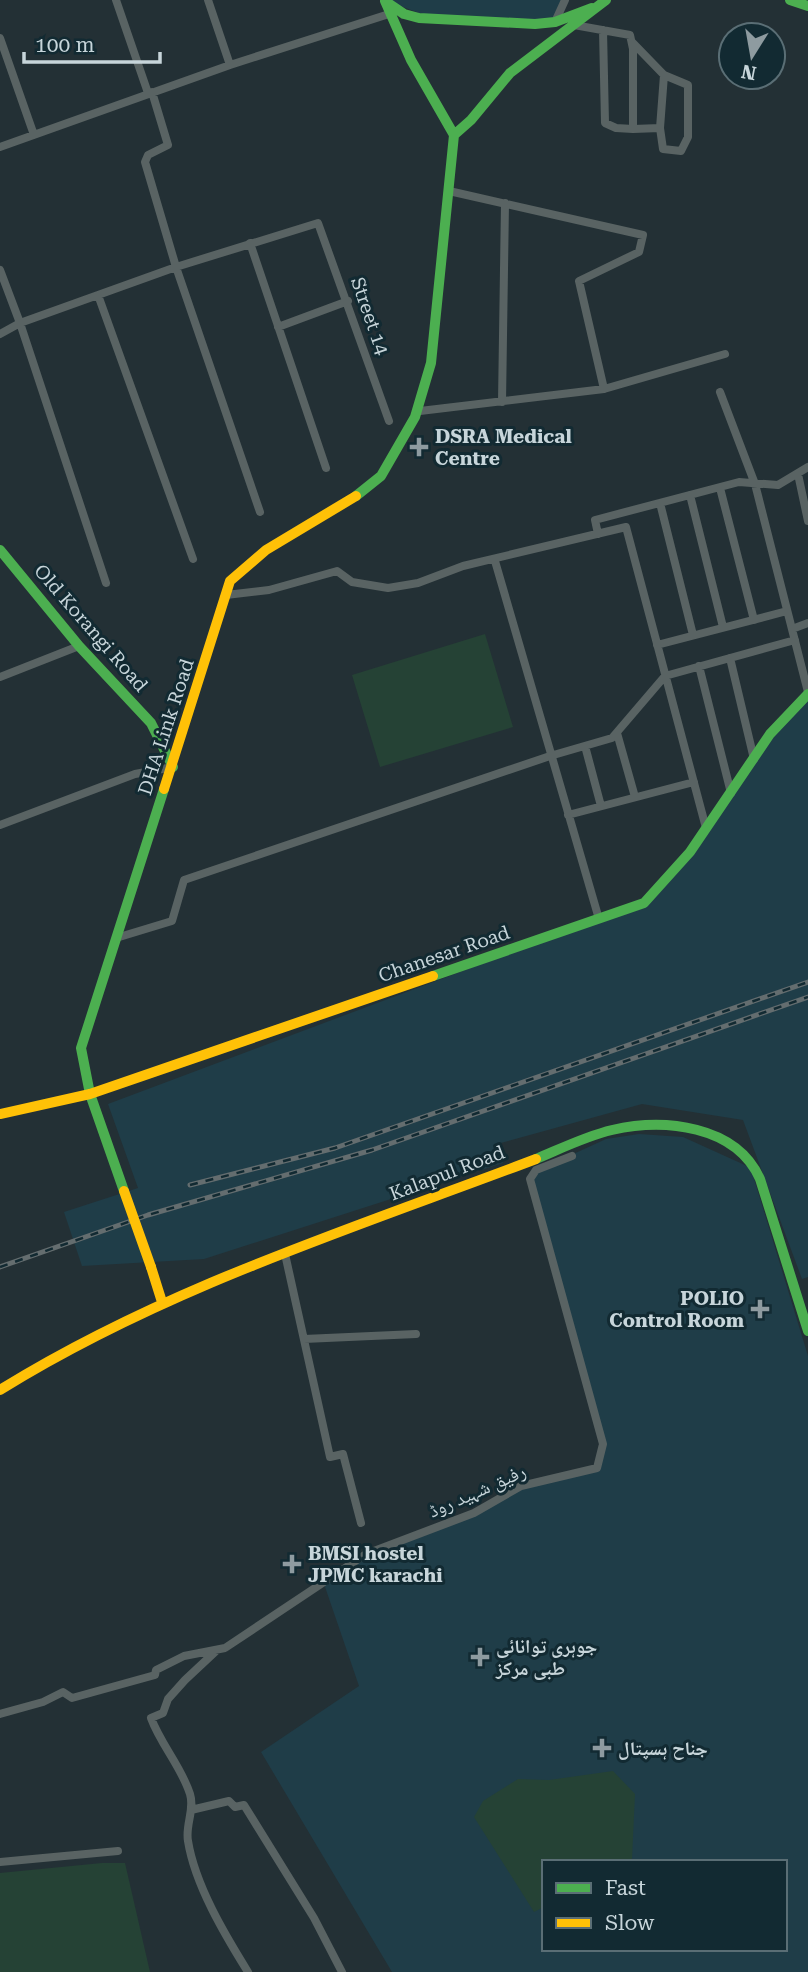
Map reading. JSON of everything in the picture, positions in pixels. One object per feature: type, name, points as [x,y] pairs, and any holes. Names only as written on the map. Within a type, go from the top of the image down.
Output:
[{"type":"street","points":[[116,0],[168,145],[148,155],[145,162],[176,267],[260,512]]},
{"type":"street","points":[[208,0],[230,65]]},
{"type":"street","points":[[555,22],[565,0]]},
{"type":"street","points":[[385,1],[404,14],[419,18],[535,24],[555,22],[603,3]]},
{"type":"street","points":[[385,1],[430,96],[454,135],[471,120],[510,73],[603,3]]},
{"type":"street","points":[[0,147],[230,65],[389,14]]},
{"type":"street","points":[[574,25],[628,33],[632,42],[664,75],[688,85],[688,137],[681,151],[663,149],[660,128],[664,75]]},
{"type":"street","points":[[603,30],[605,123],[616,128],[660,128]]},
{"type":"street","points":[[0,38],[34,135]]},
{"type":"street","points":[[632,42],[633,129]]},
{"type":"street","name":"DHA Link Road","points":[[162,1302],[90,1094],[81,1048],[173,767],[230,581],[266,550],[347,504],[382,477],[415,417],[431,363],[454,135]]},
{"type":"street","points":[[449,191],[643,235],[639,252],[579,281],[604,388]]},
{"type":"street","points":[[502,402],[505,203]]},
{"type":"street","name":"Street 14","points":[[250,243],[318,223],[389,421]]},
{"type":"street","points":[[0,334],[20,323],[250,243],[326,468]]},
{"type":"street","points":[[0,270],[106,583]]},
{"type":"street","points":[[98,295],[193,559]]},
{"type":"street","points":[[278,327],[348,301]]},
{"type":"street","points":[[420,411],[604,388],[725,354]]},
{"type":"street","points":[[720,392],[755,484],[808,693]]},
{"type":"street","points":[[598,534],[595,520],[740,482],[778,485],[808,467]]},
{"type":"street","points":[[798,474],[808,521]]},
{"type":"street","points":[[720,488],[754,620]]},
{"type":"street","points":[[690,495],[723,627]]},
{"type":"street","points":[[660,503],[693,635]]},
{"type":"street","points":[[226,595],[269,590],[337,571],[352,582],[388,589],[418,583],[463,566],[495,561],[626,527],[706,828]]},
{"type":"street","name":"Old Korangi Road","points":[[2,556],[79,646],[151,723],[173,767]]},
{"type":"street","points":[[495,561],[599,919]]},
{"type":"street","points":[[657,645],[787,611]]},
{"type":"street","points":[[792,629],[808,623]]},
{"type":"street","points":[[116,938],[172,921],[184,880],[550,756],[612,738],[665,676],[794,640]]},
{"type":"street","points":[[0,677],[79,646]]},
{"type":"street","points":[[730,658],[754,759]]},
{"type":"street","points":[[699,666],[731,793]]},
{"type":"street","name":"Chanesar Road","points":[[0,1114],[90,1094],[644,903],[690,852],[770,734],[808,693]]},
{"type":"street","points":[[617,733],[635,797]]},
{"type":"street","points":[[585,746],[601,806]]},
{"type":"street","points":[[0,825],[135,774],[173,767]]},
{"type":"street","points":[[568,815],[694,782]]},
{"type":"street","name":"Kalapul Road","points":[[0,1390],[66,1349],[162,1302],[611,1130],[637,1126],[679,1126],[716,1137],[748,1158],[765,1196],[808,1331]]},
{"type":"street","name":"رفیق شہید روڈ","points":[[0,1714],[43,1702],[63,1692],[72,1698],[155,1675],[156,1670],[184,1656],[216,1651],[366,1554],[474,1513],[521,1486],[597,1468],[603,1444],[530,1179],[536,1170],[572,1157]]},
{"type":"street","points":[[285,1254],[330,1457],[343,1454],[361,1523]]},
{"type":"street","points":[[304,1339],[416,1334]]},
{"type":"street","points":[[216,1651],[168,1699],[163,1713],[151,1718],[156,1731],[177,1763],[191,1796],[191,1810],[186,1826],[188,1844],[216,1918],[248,1972]]},
{"type":"street","points":[[191,1810],[229,1801],[235,1807],[244,1805],[314,1918],[342,1972]]},
{"type":"street","points":[[0,1862],[118,1851]]},
{"type":"shaded area","points":[[384,0],[569,0],[555,22],[422,14]]},
{"type":"shaded area","points":[[808,694],[808,1277],[802,1279],[743,1120],[642,1104],[497,1144],[503,1163],[204,1259],[82,1266],[64,1212],[138,1188],[108,1104],[644,903],[706,828],[770,734]]},
{"type":"shaded area","points":[[639,1134],[683,1137],[747,1166],[752,1172],[808,1356],[808,1972],[392,1972],[261,1752],[359,1686],[323,1581],[341,1568],[473,1513],[521,1486],[597,1468],[603,1443],[530,1174],[606,1139]]},
{"type":"green space","points":[[485,634],[513,727],[380,767],[352,675]]},
{"type":"green space","points":[[613,1771],[635,1794],[632,1859],[542,1860],[542,1908],[534,1912],[474,1817],[483,1801],[518,1779],[549,1780]]},
{"type":"green space","points":[[125,1863],[150,1972],[0,1972],[0,1873]]},
{"type":"railway","points":[[190,1185],[335,1148],[808,982]]},
{"type":"railway","points":[[0,1267],[148,1215],[372,1150],[808,997]]},
{"type":"traffic: fast","points":[[356,496],[381,476],[415,417],[431,363],[454,135],[471,120],[510,73],[606,0]]},
{"type":"traffic: fast","points":[[790,0],[808,6]]},
{"type":"traffic: fast","points":[[385,1],[404,14],[419,18],[535,24],[555,22],[592,8]]},
{"type":"traffic: fast","points":[[385,1],[411,60],[454,135]]},
{"type":"traffic: fast","points":[[0,550],[79,646],[151,723],[173,767]]},
{"type":"traffic: fast","points":[[433,976],[644,903],[690,852],[770,734],[808,694]]},
{"type":"traffic: fast","points":[[124,1191],[90,1094],[81,1048],[164,789]]},
{"type":"traffic: fast","points":[[536,1159],[602,1133],[632,1126],[675,1126],[696,1130],[734,1147],[749,1161],[760,1179],[808,1331]]},
{"type":"traffic: slow","points":[[164,789],[230,581],[266,550],[356,496]]},
{"type":"traffic: slow","points":[[0,1114],[90,1094],[433,976]]},
{"type":"traffic: slow","points":[[0,1390],[63,1353],[195,1290],[330,1235],[536,1159]]},
{"type":"traffic: slow","points":[[124,1191],[151,1267]]},
{"type":"traffic: slow","points":[[151,1267],[162,1302]]},
{"type":"place","name":"DSRA Medical Centre","points":[[419,447]]},
{"type":"place","name":"POLIO Control Room","points":[[760,1309]]},
{"type":"place","name":"BMSI hostel JPMC karachi","points":[[292,1564]]},
{"type":"place","name":"جوہری توانائی طبی مرکز","points":[[480,1657]]},
{"type":"place","name":"جناح ہسپتال","points":[[602,1748]]}]
